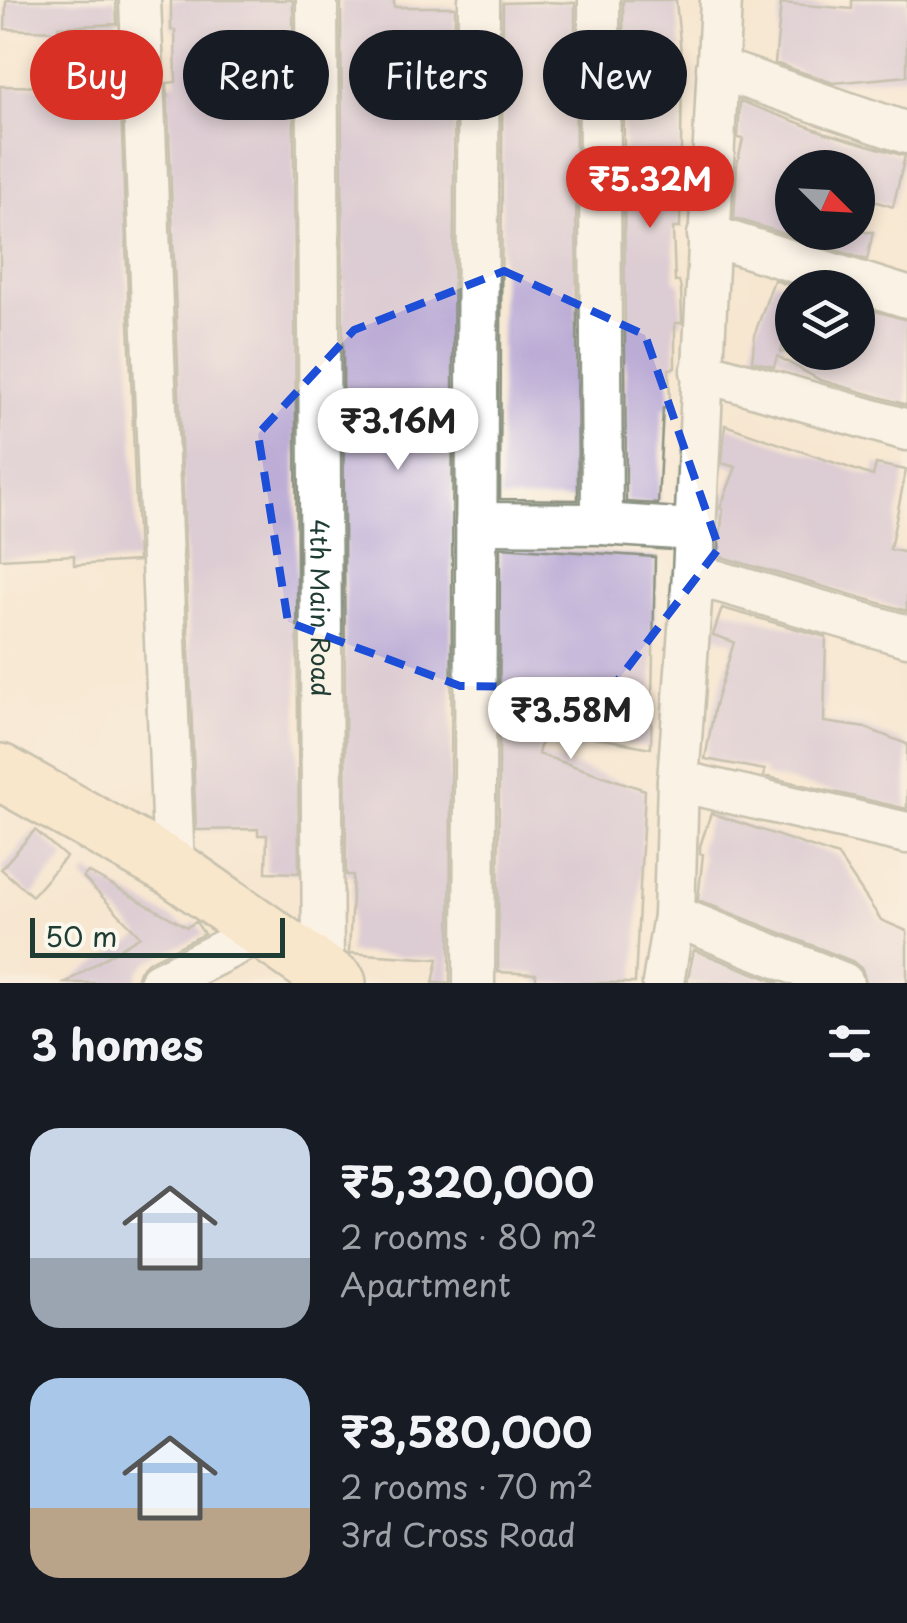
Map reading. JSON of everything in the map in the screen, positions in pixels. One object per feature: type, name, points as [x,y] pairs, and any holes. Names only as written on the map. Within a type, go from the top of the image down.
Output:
[{"type":"street","points":[[140,0],[174,869]]},
{"type":"street","name":"4th Main Road","points":[[317,0],[331,978]]},
{"type":"street","points":[[474,983],[478,0]]},
{"type":"street","points":[[600,0],[602,524]]},
{"type":"street","points":[[664,983],[674,916],[721,0]]},
{"type":"street","points":[[718,68],[907,132]]},
{"type":"street","points":[[708,235],[907,297]]},
{"type":"street","points":[[701,372],[907,430]]},
{"type":"street","points":[[476,523],[602,524],[693,530]]},
{"type":"street","points":[[693,574],[907,636]]},
{"type":"street","points":[[0,772],[174,869],[331,978]]},
{"type":"street","points":[[678,781],[907,833]]},
{"type":"street","points":[[674,916],[844,983]]},
{"type":"street","points":[[159,983],[263,931]]},
{"type":"highlighted area","points":[[504,271],[645,335],[719,548],[612,688],[460,686],[288,622],[258,434],[354,330]]},
{"type":"building","points":[[6,0],[116,0],[117,24],[57,30],[5,29]]},
{"type":"building","points":[[171,0],[293,0],[293,30],[183,30],[183,120],[294,120],[299,873],[266,872],[267,835],[258,835],[258,829],[196,830],[167,83],[176,82],[175,30],[171,30]]},
{"type":"building","points":[[341,0],[394,0],[394,7],[455,7],[455,30],[349,30],[349,120],[454,120],[450,983],[433,983],[438,959],[349,953],[353,875],[346,875]]},
{"type":"building","points":[[623,0],[676,0],[679,30],[623,30]]},
{"type":"building","points":[[852,0],[907,0],[907,76],[833,83],[775,63],[781,3],[852,9]]},
{"type":"building","points":[[503,3],[575,3],[575,30],[543,30],[543,120],[576,120],[578,500],[500,499],[502,120],[523,120],[523,30],[503,30]]},
{"type":"building","points":[[0,86],[30,86],[30,120],[121,120],[138,561],[74,565],[74,555],[0,559]]},
{"type":"building","points":[[740,101],[826,133],[905,156],[893,207],[875,201],[875,150],[775,150],[775,231],[734,218],[737,165],[743,139],[738,138]]},
{"type":"building","points":[[624,120],[681,120],[680,228],[673,228],[675,282],[679,281],[681,289],[682,323],[675,323],[675,368],[669,369],[670,408],[663,408],[658,504],[626,502]]},
{"type":"building","points":[[835,250],[869,250],[867,260]]},
{"type":"building","points":[[775,280],[774,367],[752,361],[755,333]]},
{"type":"building","points":[[875,311],[907,320],[907,405],[820,380],[802,370],[875,370]]},
{"type":"building","points":[[725,425],[873,476],[876,464],[906,470],[890,549],[907,553],[907,611],[718,556],[723,509],[720,508],[736,467],[722,463]]},
{"type":"building","points":[[500,547],[655,557],[651,748],[545,728],[538,754],[645,790],[635,983],[536,983],[536,974],[498,972]]},
{"type":"building","points":[[722,608],[826,637],[824,722],[866,728],[907,744],[907,809],[764,776],[765,770],[705,759],[715,705],[734,642],[713,635]]},
{"type":"building","points":[[711,813],[838,856],[881,920],[907,931],[907,983],[866,983],[862,969],[852,961],[698,900],[703,854],[700,846]]},
{"type":"building","points":[[35,830],[66,857],[32,896],[1,869]]},
{"type":"building","points":[[88,872],[187,927],[196,922],[204,934],[148,962],[135,983],[65,983],[140,936],[83,877]]},
{"type":"building","points":[[694,950],[779,983],[687,983]]}]
